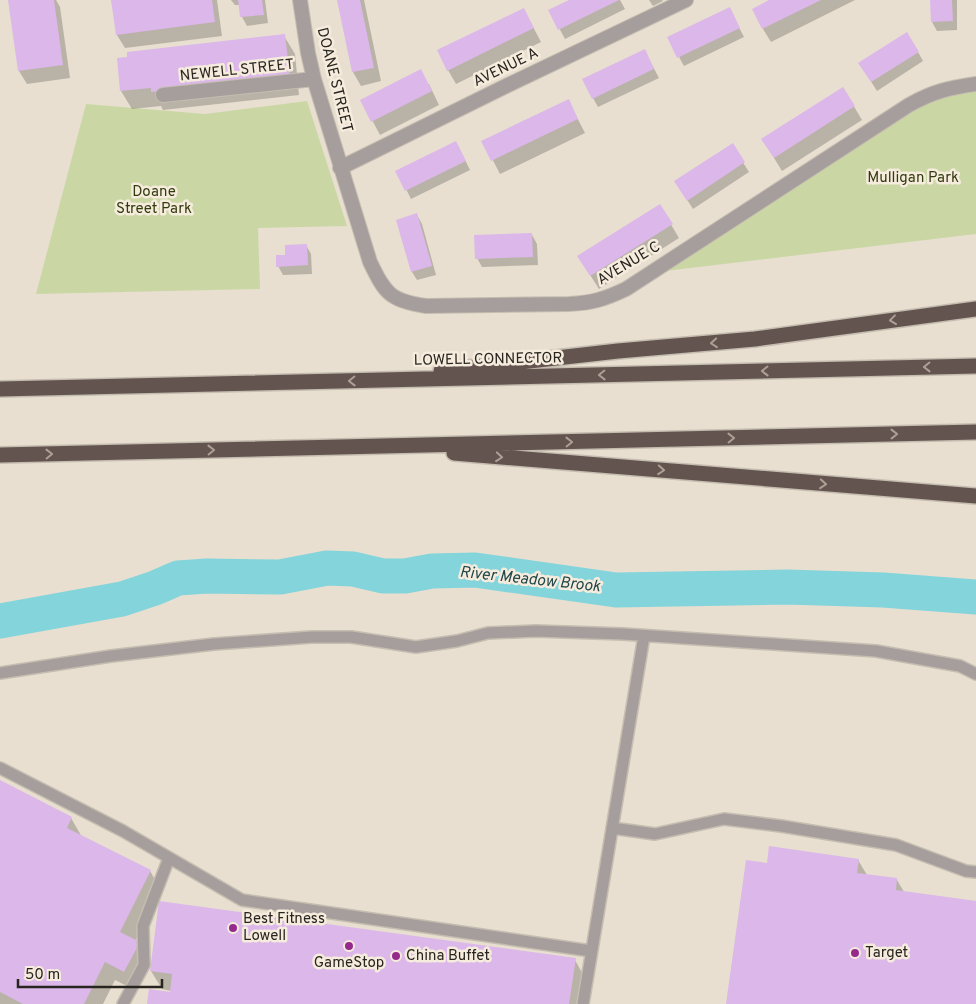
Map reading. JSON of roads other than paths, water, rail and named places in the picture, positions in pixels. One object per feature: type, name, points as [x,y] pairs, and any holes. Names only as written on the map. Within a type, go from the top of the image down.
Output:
[{"type":"highway","points":[[378,380],[459,368],[746,340],[976,309]]},
{"type":"highway","name":"LOWELL CONNECTOR","points":[[0,388],[976,366]]},
{"type":"highway","points":[[0,455],[976,432]]},
{"type":"highway","points":[[380,447],[976,496]]},
{"type":"street","name":"DOANE STREET","points":[[300,0],[314,79],[340,168]]},
{"type":"street","name":"AVENUE A","points":[[340,168],[686,0]]},
{"type":"street","name":"NEWELL STREET","points":[[163,95],[314,79]]},
{"type":"street","name":"AVENUE C","points":[[340,168],[370,262],[381,285],[392,297],[410,304],[426,306],[592,303],[626,289],[926,95],[945,88],[976,84]]},
{"type":"lane","points":[[0,673],[119,655],[214,644],[312,637],[351,637],[416,647],[457,641],[488,633],[536,632],[644,636],[876,651],[960,666],[976,674]]},
{"type":"lane","points":[[583,1004],[644,636]]},
{"type":"lane","points":[[0,768],[117,828],[242,900],[591,951]]},
{"type":"lane","points":[[612,828],[655,834],[724,819],[781,826],[896,845],[976,872]]},
{"type":"lane","points":[[123,1004],[144,965],[143,926],[170,858]]},
{"type":"waterway","name":"River Meadow Brook","points":[[0,621],[122,599],[178,578],[207,576],[280,577],[327,568],[353,569],[383,576],[405,576],[432,571],[475,570],[616,590],[787,587],[883,590],[976,597]]},
{"type":"place","name":"Best Fitness Lowell","points":[[233,928]]},
{"type":"place","name":"GameStop","points":[[349,946]]},
{"type":"place","name":"Target","points":[[855,953]]},
{"type":"place","name":"China Buffet","points":[[396,956]]},
{"type":"park label","name":"Mulligan Park","points":[[913,178]]},
{"type":"park label","name":"Doane Street Park","points":[[154,200]]}]
